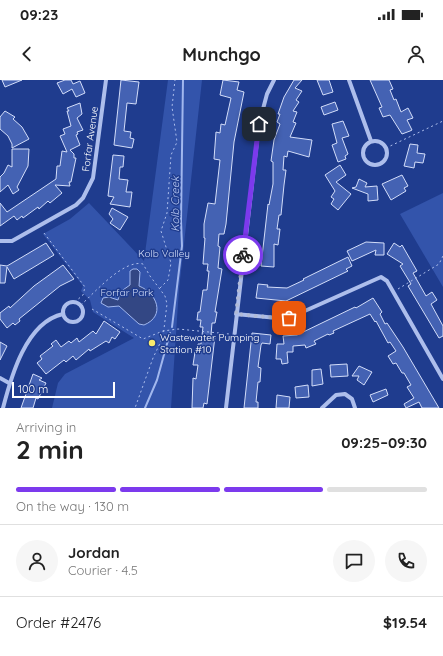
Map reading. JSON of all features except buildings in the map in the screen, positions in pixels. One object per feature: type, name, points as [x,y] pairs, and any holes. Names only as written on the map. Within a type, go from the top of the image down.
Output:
[{"type":"street","name":"Forfar Avenue","points":[[0,241],[12,241],[76,205],[83,198],[93,178],[106,80]]},
{"type":"street","points":[[226,408],[259,124],[267,94],[274,80]]},
{"type":"street","points":[[349,80],[371,141]]},
{"type":"street","points":[[371,141],[380,142],[386,148],[386,158],[383,162],[374,165],[369,163],[363,156],[364,147],[371,141]]},
{"type":"street","points":[[236,314],[289,318],[381,277],[387,281],[443,379]]},
{"type":"street","points":[[76,301],[81,305],[83,315],[78,321],[68,321],[63,314],[65,304],[76,301]]},
{"type":"street","points":[[3,408],[9,384],[25,347],[36,330],[45,321],[63,314]]},
{"type":"street","points":[[0,378],[9,384]]},
{"type":"street","points":[[322,408],[336,395],[345,394],[352,399],[355,408]]},
{"type":"path","points":[[160,289],[168,280],[171,263],[161,231],[167,213],[171,155],[177,142],[172,107],[175,80]]},
{"type":"path","points":[[386,148],[443,121]]},
{"type":"path","points":[[44,232],[85,287],[83,295],[76,301]]},
{"type":"path","points":[[393,292],[439,264],[443,256]]},
{"type":"path","points":[[81,305],[108,279],[132,264],[143,264],[165,296],[167,304],[163,337],[153,358],[135,408]]},
{"type":"path","points":[[92,309],[144,339],[163,331],[178,329],[234,335]]},
{"type":"green space","points":[[168,80],[202,80],[179,289],[171,408],[52,408],[58,383],[65,374],[134,338],[93,312],[90,300],[81,291],[83,286],[43,234],[70,219],[89,203],[144,261]]},
{"type":"green space","points":[[443,193],[443,287],[400,214]]},
{"type":"shaded area","points":[[137,269],[140,272],[139,286],[150,294],[156,305],[157,311],[155,316],[151,321],[144,325],[139,324],[119,306],[108,307],[101,303],[103,298],[109,297],[118,300],[120,292],[130,285],[130,271]]},
{"type":"waterway","name":"Kolb Creek","points":[[172,327],[182,246],[183,80]]},
{"type":"waterway","name":"Kolb Creek","points":[[145,408],[157,380],[170,333]]},
{"type":"way so far","points":[[243,255],[236,314],[289,318]]},
{"type":"place","name":"Wastewater Pumping Station #10","points":[[152,343]]},
{"type":"route","points":[[243,255],[259,124]]},
{"type":"park label","name":"Kolb Valley","points":[[164,253]]},
{"type":"park label","name":"Forfar Park","points":[[127,292]]}]
